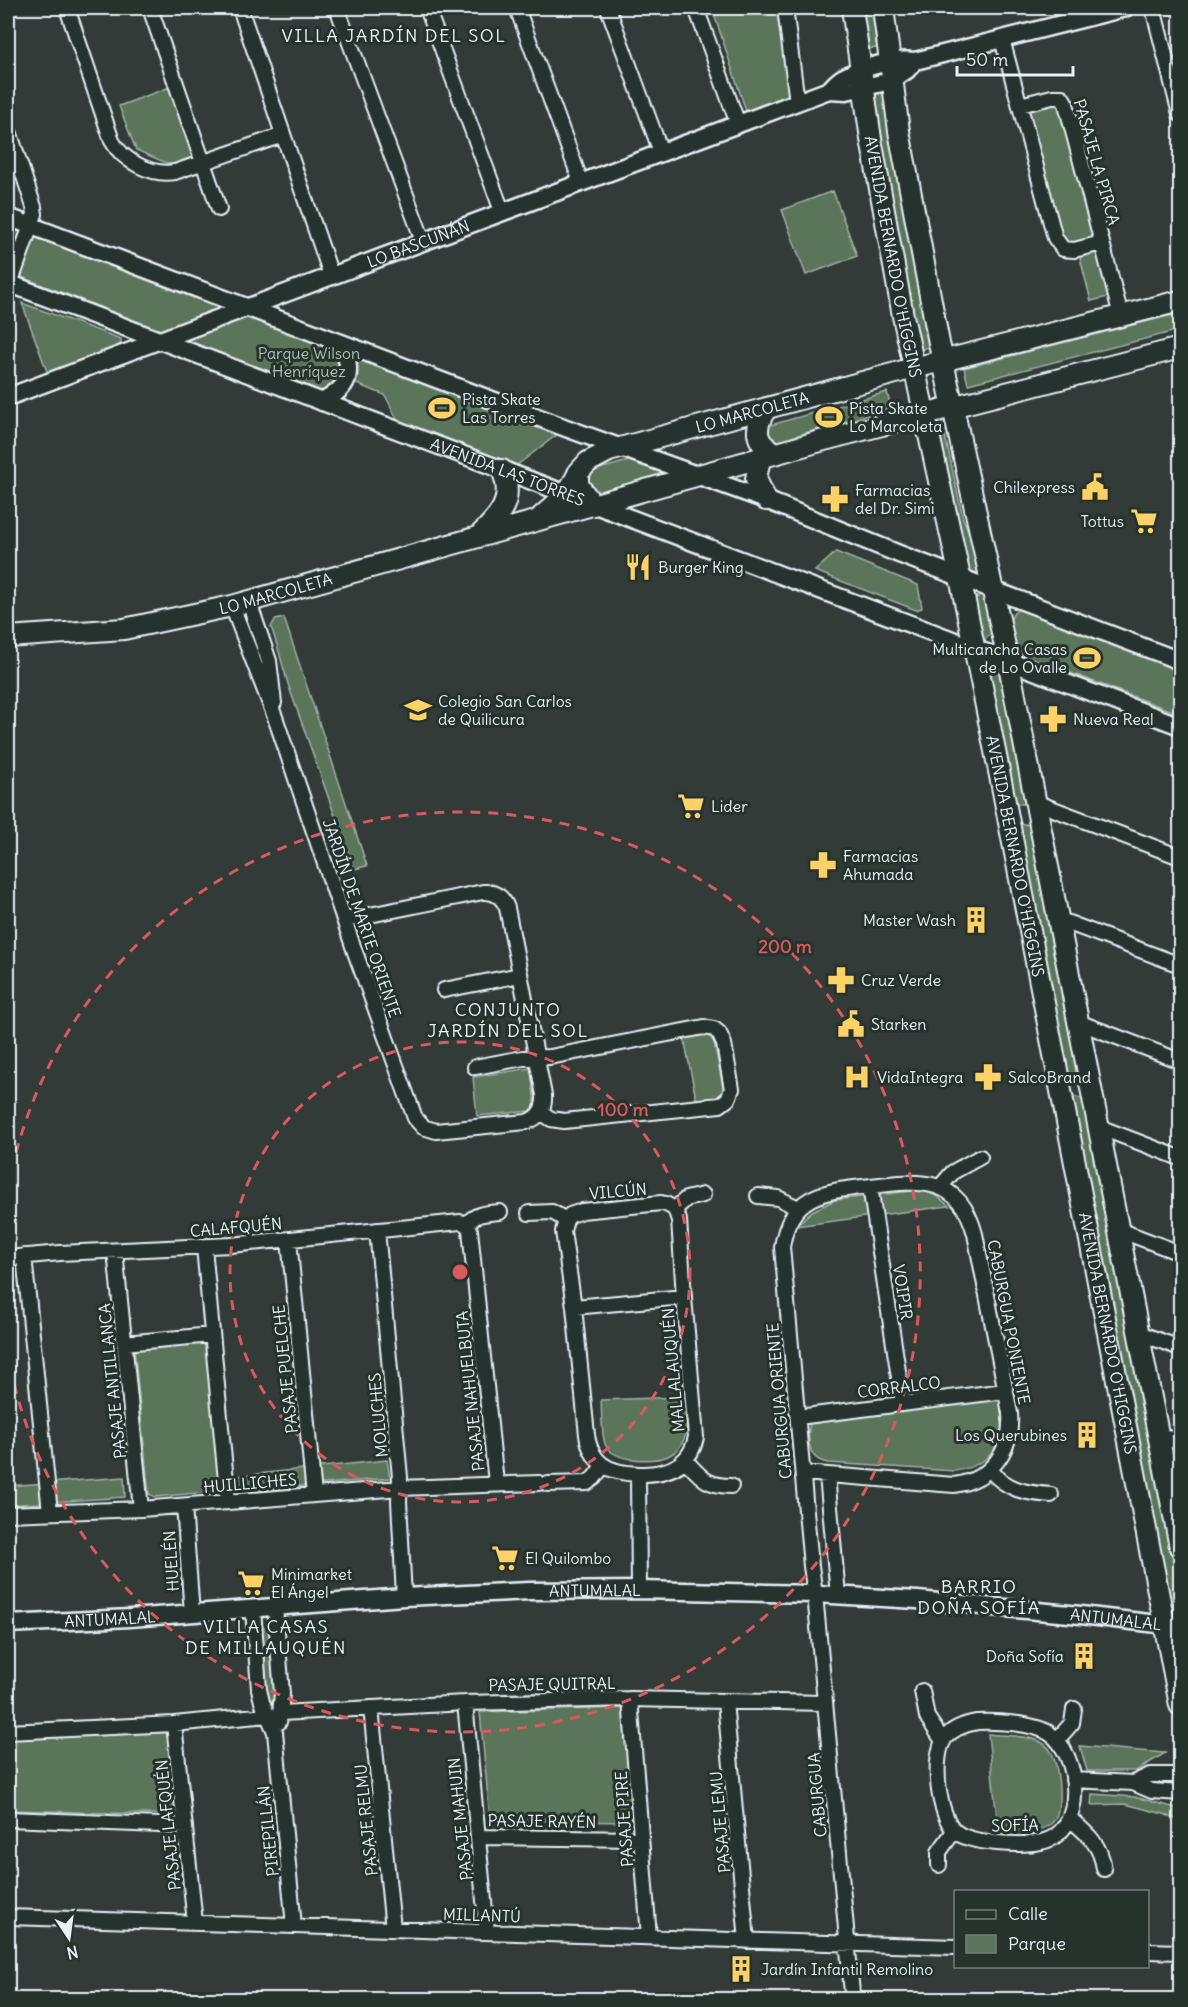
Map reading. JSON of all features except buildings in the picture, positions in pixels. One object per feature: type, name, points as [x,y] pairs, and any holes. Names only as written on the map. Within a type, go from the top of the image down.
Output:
[{"type":"main road","name":"AVENIDA BERNARDO O'HIGGINS","points":[[852,8],[881,203],[914,368],[960,577],[1059,1081],[1173,1625],[1180,1705]]},
{"type":"main road","name":"AVENIDA BERNARDO O'HIGGINS","points":[[883,8],[890,72],[906,168],[942,361],[1008,660],[1180,1542]]},
{"type":"main road","name":"LO MARCOLETA","points":[[536,521],[566,495],[580,469],[588,462],[601,454],[621,447],[914,368],[1180,302]]},
{"type":"main road","name":"LO MARCOLETA","points":[[8,637],[124,629],[241,604],[768,455],[1180,348]]},
{"type":"main road","points":[[766,500],[756,479],[768,455],[768,449],[762,444],[758,430],[759,421],[768,408]]},
{"type":"main road","points":[[477,537],[495,521],[508,496],[508,483],[502,471]]},
{"type":"main road","points":[[577,476],[580,488],[593,505]]},
{"type":"main road","points":[[1027,912],[1041,905],[1057,912]]},
{"type":"main road","points":[[1059,1081],[1075,1082],[1088,1074]]},
{"type":"street","points":[[67,8],[112,141],[120,153],[131,162],[163,173],[175,172],[283,135]]},
{"type":"street","points":[[150,8],[219,209]]},
{"type":"street","points":[[240,8],[331,275]]},
{"type":"street","points":[[338,8],[423,240]]},
{"type":"street","points":[[427,8],[502,211]]},
{"type":"street","points":[[517,8],[581,182]]},
{"type":"street","points":[[608,8],[661,152]]},
{"type":"street","points":[[696,8],[738,124]]},
{"type":"street","points":[[785,8],[797,102]]},
{"type":"street","name":"LO BASCUÑÁN","points":[[8,397],[829,90],[844,76],[861,79],[890,72],[905,59],[915,61],[1125,8]]},
{"type":"street","points":[[1153,8],[1180,114]]},
{"type":"street","name":"PASAJE LA PIRCA","points":[[1002,39],[1055,238],[1063,249],[1074,250],[1102,243]]},
{"type":"street","name":"PASAJE LA PIRCA","points":[[1020,105],[1052,97],[1062,97],[1066,104],[1121,316]]},
{"type":"street","points":[[8,128],[35,214],[9,284]]},
{"type":"street","points":[[8,217],[343,344],[766,500],[1180,661]]},
{"type":"street","name":"AVENIDA LAS TORRES","points":[[9,284],[1180,726]]},
{"type":"street","points":[[322,402],[338,393],[348,378],[349,367],[343,344]]},
{"type":"street","name":"JARDÍN DE MARTE ORIENTE","points":[[241,604],[275,717],[413,1113],[423,1127],[436,1131],[526,1122],[541,1112]]},
{"type":"street","points":[[1035,802],[1180,857]]},
{"type":"street","points":[[345,920],[483,892],[502,898],[507,908],[536,1058],[544,1101],[541,1112],[551,1119],[564,1121],[720,1105],[731,1094],[732,1084],[724,1044],[719,1033],[714,1029],[699,1027],[550,1057],[536,1058],[522,1059],[475,1067]]},
{"type":"street","points":[[1057,912],[1180,965]]},
{"type":"street","points":[[444,990],[520,975]]},
{"type":"street","points":[[1078,1022],[1180,1061]]},
{"type":"street","points":[[1099,1127],[1180,1158]]},
{"type":"street","points":[[758,1196],[778,1198],[798,1208],[815,1196],[826,1192],[915,1182],[940,1187],[953,1172],[980,1157]]},
{"type":"street","name":"VOIPIR","points":[[870,1186],[903,1404]]},
{"type":"street","name":"CABURGUA PONIENTE","points":[[940,1187],[958,1201],[972,1226],[1010,1413],[1010,1432],[1004,1452],[990,1470]]},
{"type":"street","points":[[675,1209],[686,1199],[703,1195]]},
{"type":"street","name":"VILCÚN","points":[[566,1220],[576,1212],[593,1209],[661,1203],[675,1209]]},
{"type":"street","name":"CABURGUA ORIENTE","points":[[798,1208],[787,1226],[782,1247],[815,1594]]},
{"type":"street","name":"MALLALAUQUÉN","points":[[675,1209],[679,1220],[696,1429],[695,1444],[686,1460]]},
{"type":"street","points":[[467,1224],[479,1215],[500,1212]]},
{"type":"street","points":[[529,1213],[552,1212],[566,1220],[563,1231],[574,1307],[588,1442],[593,1454],[603,1466],[616,1472],[638,1474],[663,1472],[673,1469],[686,1460],[706,1482],[717,1486],[731,1486]]},
{"type":"street","name":"CALAFQUÉN","points":[[8,1258],[204,1247],[460,1222],[467,1224]]},
{"type":"street","name":"PASAJE NAHUELBUTA","points":[[467,1224],[470,1230],[496,1483]]},
{"type":"street","name":"MOLUCHES","points":[[377,1230],[400,1488],[404,1597]]},
{"type":"street","points":[[1119,1230],[1180,1253]]},
{"type":"street","name":"PASAJE PUELCHE","points":[[289,1240],[314,1495]]},
{"type":"street","points":[[204,1247],[228,1502]]},
{"type":"street","name":"PASAJE ANTILLANCA","points":[[116,1251],[141,1509]]},
{"type":"street","points":[[24,1256],[50,1512]]},
{"type":"street","name":"MALLALAUQUÉN","points":[[574,1307],[684,1297]]},
{"type":"street","points":[[1139,1333],[1180,1348]]},
{"type":"street","points":[[124,1343],[212,1335]]},
{"type":"street","name":"CORRALCO","points":[[798,1417],[1005,1391]]},
{"type":"street","points":[[1158,1434],[1180,1443]]},
{"type":"street","name":"HUILLICHES","points":[[8,1514],[141,1509],[400,1488],[496,1483],[587,1483],[603,1466]]},
{"type":"street","points":[[803,1473],[954,1485],[973,1480],[990,1470],[1012,1489],[1029,1494],[1051,1495]]},
{"type":"street","points":[[638,1474],[639,1590]]},
{"type":"street","points":[[827,1475],[837,1595]]},
{"type":"street","name":"HUELÉN","points":[[184,1506],[192,1614]]},
{"type":"street","name":"ANTUMALAL","points":[[8,1623],[192,1614],[404,1597],[530,1591],[639,1590],[837,1595],[997,1607],[1173,1625]]},
{"type":"street","name":"CABURGUA","points":[[815,1594],[852,1993]]},
{"type":"street","name":"PIREPILLÁN","points":[[274,1607],[282,1694],[274,1714],[275,1732],[294,1926]]},
{"type":"street","points":[[253,1609],[259,1689],[274,1714]]},
{"type":"street","points":[[922,1691],[927,1717],[943,1742]]},
{"type":"street","name":"PASAJE QUITRAL","points":[[8,1732],[174,1724],[274,1714],[465,1703],[630,1699],[825,1703]]},
{"type":"street","name":"PASAJE PIRE","points":[[630,1699],[650,1937]]},
{"type":"street","name":"PASAJE LEMU","points":[[725,1701],[747,1941]]},
{"type":"street","name":"PASAJE MAHUIN","points":[[465,1703],[488,1932]]},
{"type":"street","name":"PASAJE RELMU","points":[[371,1708],[393,1929]]},
{"type":"street","points":[[1057,1740],[1072,1723],[1074,1709]]},
{"type":"street","points":[[939,1865],[939,1852],[954,1831],[946,1820],[942,1807],[938,1757],[943,1742],[951,1731],[969,1723],[985,1722],[1032,1727],[1057,1740],[1066,1755],[1073,1780],[1070,1819],[1097,1845],[1104,1869]]},
{"type":"street","name":"PASAJE LAFQUÉN","points":[[174,1724],[195,1923]]},
{"type":"street","points":[[1133,1783],[1150,1775],[1180,1775]]},
{"type":"street","points":[[1073,1780],[1133,1783],[1152,1791],[1180,1792]]},
{"type":"street","points":[[8,1819],[184,1826]]},
{"type":"street","name":"SOFÍA","points":[[954,1831],[971,1840],[981,1842],[1040,1842],[1059,1834],[1070,1819]]},
{"type":"street","name":"PASAJE RAYÉN","points":[[480,1837],[641,1839]]},
{"type":"street","name":"MILLANTÚ","points":[[8,1917],[954,1947]]},
{"type":"street","points":[[1149,1952],[1180,1952]]},
{"type":"green space","points":[[712,8],[776,8],[791,94],[747,114]]},
{"type":"green space","points":[[859,8],[872,8],[877,48],[865,49]]},
{"type":"green space","points":[[170,87],[195,156],[171,165],[136,150],[119,106]]},
{"type":"green space","points":[[882,87],[931,346],[917,351],[869,93]]},
{"type":"green space","points":[[1062,100],[1112,296],[1091,301],[1079,254],[1066,258],[1028,108]]},
{"type":"green space","points":[[833,191],[857,256],[806,275],[782,210]]},
{"type":"green space","name":"Parque Wilson Henríquez","points":[[8,224],[341,350],[346,370],[328,394],[8,272]]},
{"type":"green space","points":[[22,303],[121,339],[121,345],[117,349],[49,377]]},
{"type":"green space","points":[[1180,313],[1180,330],[968,384],[964,368]]},
{"type":"green space","name":"Pista Skate Las Torres","points":[[355,356],[559,433],[516,466],[398,421],[385,395],[354,383],[357,365]]},
{"type":"green space","name":"Pista Skate Lo Marcoleta","points":[[887,392],[891,408],[771,443],[766,441],[767,426]]},
{"type":"green space","points":[[940,420],[963,518],[976,550],[980,575],[967,569],[934,423]]},
{"type":"green space","points":[[635,459],[664,471],[602,492],[594,492],[583,483],[589,472]]},
{"type":"green space","points":[[836,552],[918,585],[922,608],[916,610],[815,571]]},
{"type":"green space","points":[[984,594],[992,632],[985,640],[981,639],[974,601],[978,596]]},
{"type":"green space","points":[[1021,607],[1180,667],[1180,714],[1020,654],[1011,632],[1011,623],[1013,613]]},
{"type":"green space","points":[[284,618],[367,866],[354,869],[290,690],[271,627],[275,620]]},
{"type":"green space","points":[[988,662],[1002,668],[1031,804],[1016,804]]},
{"type":"green space","points":[[1019,823],[1029,825],[1077,1074],[1071,1077],[1066,1075]]},
{"type":"green space","points":[[706,1033],[714,1042],[724,1092],[716,1099],[696,1099],[684,1038]]},
{"type":"green space","points":[[531,1068],[535,1106],[530,1111],[477,1116],[473,1077]]},
{"type":"green space","points":[[1071,1095],[1083,1099],[1180,1588],[1180,1603],[1177,1608],[1170,1604]]},
{"type":"green space","points":[[921,1190],[937,1196],[949,1206],[796,1226],[812,1211],[835,1200]]},
{"type":"green space","points":[[204,1341],[209,1346],[221,1488],[219,1491],[155,1497],[149,1494],[134,1348]]},
{"type":"green space","points":[[683,1397],[687,1429],[681,1445],[673,1453],[661,1458],[644,1460],[617,1455],[606,1446],[602,1430],[601,1400]]},
{"type":"green space","points":[[996,1397],[999,1399],[1002,1426],[996,1447],[980,1462],[955,1471],[828,1463],[817,1459],[810,1448],[811,1421]]},
{"type":"green space","points":[[387,1460],[390,1478],[236,1492],[237,1476]]},
{"type":"green space","points":[[124,1477],[125,1497],[8,1505],[8,1486]]},
{"type":"green space","points":[[261,1627],[271,1629],[278,1693],[275,1702],[266,1700]]},
{"type":"green space","points":[[623,1708],[633,1822],[490,1820],[480,1712]]},
{"type":"green space","points":[[164,1730],[168,1732],[179,1813],[177,1815],[8,1810],[8,1737]]},
{"type":"green space","points":[[988,1734],[1034,1739],[1050,1750],[1058,1775],[1059,1798],[1056,1817],[1047,1827],[1026,1831],[998,1829]]},
{"type":"green space","points":[[1080,1746],[1165,1753],[1136,1771],[1087,1771]]},
{"type":"green space","points":[[1092,1794],[1135,1797],[1180,1809],[1180,1821],[1164,1814],[1125,1804],[1091,1805]]},
{"type":"place","name":"Pista Skate Las Torres","points":[[442,408]]},
{"type":"place","name":"Pista Skate Lo Marcoleta","points":[[829,417]]},
{"type":"place","name":"Chilexpress","points":[[1095,487]]},
{"type":"place","name":"Farmacias del Dr. Simi","points":[[835,499]]},
{"type":"place","name":"Tottus","points":[[1144,521]]},
{"type":"place","name":"Burger King","points":[[638,567]]},
{"type":"place","name":"Multicancha Casas de Lo Ovalle","points":[[1087,658]]},
{"type":"place","name":"Colegio San Carlos de Quilicura","points":[[418,710]]},
{"type":"place","name":"Nueva Real","points":[[1053,719]]},
{"type":"place","name":"Lider","points":[[691,806]]},
{"type":"place","name":"Farmacias Ahumada","points":[[823,865]]},
{"type":"place","name":"Master Wash","points":[[976,920]]},
{"type":"place","name":"Cruz Verde","points":[[841,980]]},
{"type":"place","name":"Starken","points":[[851,1024]]},
{"type":"place","name":"VidaIntegra","points":[[857,1077]]},
{"type":"place","name":"SalcoBrand","points":[[988,1077]]},
{"type":"place","name":"Los Querubines","points":[[1087,1435]]},
{"type":"place","name":"El Quilombo","points":[[505,1558]]},
{"type":"place","name":"Minimarket El Ángel","points":[[251,1583]]},
{"type":"place","name":"Doña Sofía","points":[[1084,1656]]},
{"type":"place","name":"Jardín Infantil Remolino","points":[[741,1969]]},
{"type":"district","name":"VILLA JARDÍN DEL SOL","points":[[394,36]]},
{"type":"district","name":"CONJUNTO JARDÍN DEL SOL","points":[[508,1020]]},
{"type":"district","name":"BARRIO DOÑA SOFÍA","points":[[979,1597]]},
{"type":"district","name":"VILLA CASAS DE MILLAUQUÉN","points":[[266,1637]]}]
